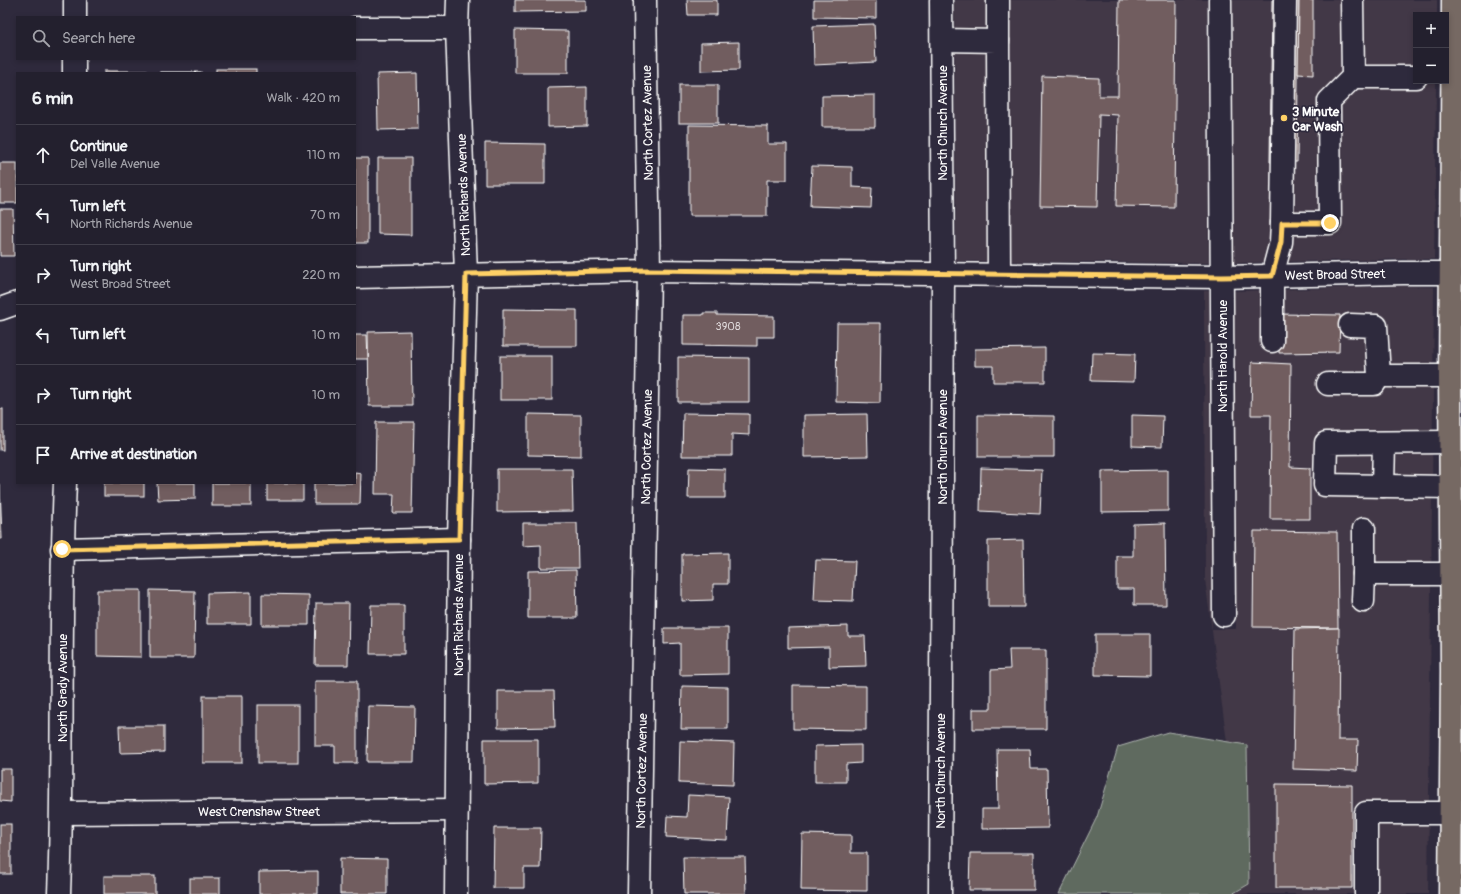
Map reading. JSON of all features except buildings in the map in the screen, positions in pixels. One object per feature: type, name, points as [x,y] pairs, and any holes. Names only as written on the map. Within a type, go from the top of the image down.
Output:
[{"type":"main road","points":[[1450,894],[1452,671],[1450,376],[1456,281],[1449,77],[1454,0]]},
{"type":"street","points":[[75,0],[75,16]]},
{"type":"street","name":"North Richards Avenue","points":[[456,894],[459,539],[466,274],[457,28],[458,0]]},
{"type":"street","name":"North Cortez Avenue","points":[[639,894],[649,270],[645,0]]},
{"type":"street","name":"North Church Avenue","points":[[940,894],[943,274],[941,0]]},
{"type":"street","points":[[998,0],[999,275]]},
{"type":"street","name":"North Harold Avenue","points":[[1220,0],[1224,615]]},
{"type":"street","points":[[1272,340],[1272,276],[1281,242],[1282,223],[1284,0]]},
{"type":"street","points":[[1282,223],[1330,223],[1329,101],[1353,76],[1352,0]]},
{"type":"street","points":[[356,28],[457,28]]},
{"type":"street","points":[[942,40],[998,41]]},
{"type":"street","points":[[74,60],[74,72]]},
{"type":"street","points":[[1353,76],[1413,77]]},
{"type":"street","name":"West Broad Street","points":[[356,277],[649,270],[1222,277],[1403,272],[1456,281]]},
{"type":"street","points":[[0,309],[16,303]]},
{"type":"street","points":[[1328,384],[1374,384],[1379,376],[1376,326],[1350,325]]},
{"type":"street","points":[[1379,376],[1450,376]]},
{"type":"street","points":[[1450,442],[1326,443],[1325,485],[1450,487]]},
{"type":"street","points":[[1383,486],[1384,443]]},
{"type":"street","name":"North Grady Avenue","points":[[59,894],[62,813],[62,549],[65,484]]},
{"type":"street","points":[[1363,600],[1364,529]]},
{"type":"street","points":[[62,549],[459,539]]},
{"type":"street","points":[[1364,574],[1451,574]]},
{"type":"street","name":"West Crenshaw Street","points":[[62,813],[457,810]]},
{"type":"street","points":[[1366,894],[1366,813],[1450,813]]},
{"type":"shaded area","points":[[954,0],[1207,0],[1209,263],[956,261]]},
{"type":"shaded area","points":[[1232,0],[1437,0],[1437,12],[1413,12],[1413,84],[1436,84],[1434,259],[1234,263]]},
{"type":"shaded area","points":[[1403,286],[1434,287],[1428,894],[1232,894],[1249,884],[1247,745],[1227,742],[1205,579],[1204,291],[1209,291],[1212,629],[1236,629],[1234,291]]},
{"type":"green space","points":[[1168,732],[1247,745],[1249,884],[1232,894],[1059,894],[1097,817],[1118,747]]},
{"type":"place","name":"3 Minute Car Wash","points":[[1284,118]]},
{"type":"route","points":[[62,549],[459,539],[466,274],[649,270],[999,275],[1272,276],[1281,242],[1282,223],[1330,223]]}]
